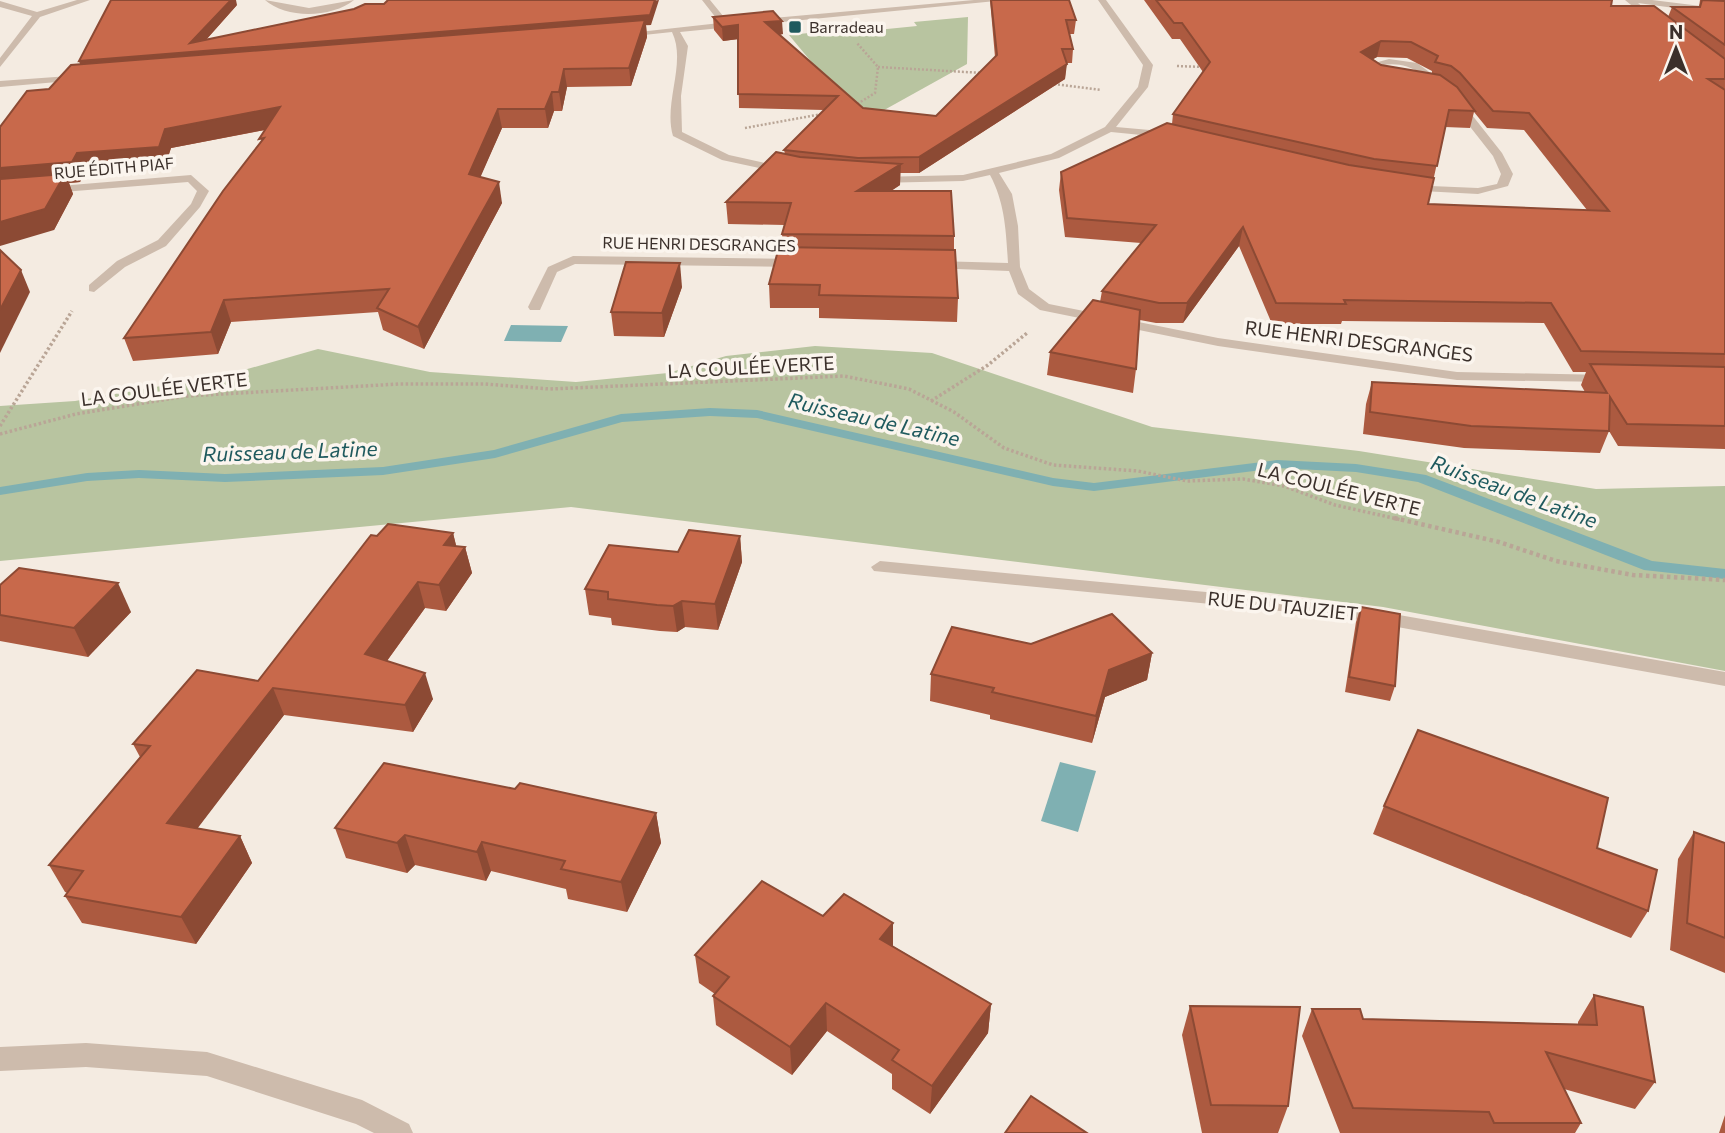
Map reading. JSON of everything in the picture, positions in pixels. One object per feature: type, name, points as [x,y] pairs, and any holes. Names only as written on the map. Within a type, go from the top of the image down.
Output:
[{"type":"street","points":[[0,4],[37,15],[86,0]]},
{"type":"street","points":[[269,0],[277,7],[290,9],[329,8],[350,0]]},
{"type":"street","points":[[706,0],[726,25]]},
{"type":"street","points":[[620,34],[1002,0]]},
{"type":"street","points":[[1102,0],[1149,65],[1143,87],[1109,130]]},
{"type":"street","points":[[1631,0],[1725,12]]},
{"type":"street","points":[[1631,0],[1658,23]]},
{"type":"street","points":[[0,64],[37,15]]},
{"type":"street","points":[[676,30],[683,46],[676,96],[677,135],[726,158],[801,173]]},
{"type":"street","points":[[1383,77],[1372,74],[1366,67],[1377,61],[1399,61],[1420,67],[1427,74],[1411,80],[1440,87],[1498,155],[1507,174],[1502,187],[1478,191],[1396,187]]},
{"type":"street","points":[[0,84],[95,76]]},
{"type":"street","points":[[868,179],[963,178],[1055,156],[1109,130],[1141,130],[1182,136]]},
{"type":"street","points":[[993,170],[1006,194],[1014,267],[1023,291],[1045,307]]},
{"type":"street","name":"RUE ÉDITH PIAF","points":[[0,194],[191,178],[203,191],[196,205],[162,243],[121,264],[94,288]]},
{"type":"street","name":"RUE HENRI DESGRANGES","points":[[535,307],[552,270],[573,260],[819,263]]},
{"type":"street","points":[[917,265],[1014,267]]},
{"type":"street","name":"RUE HENRI DESGRANGES","points":[[1045,307],[1218,342],[1457,376],[1622,379]]},
{"type":"street","name":"RUE DU TAUZIET","points":[[880,567],[1342,611],[1725,679]]},
{"type":"street","points":[[0,1059],[86,1055],[207,1064],[362,1113],[400,1133]]},
{"type":"path","points":[[832,15],[878,67],[984,74]]},
{"type":"path","points":[[1149,65],[1204,68]]},
{"type":"path","points":[[847,110],[875,93],[878,67]]},
{"type":"path","points":[[1053,84],[1136,95]]},
{"type":"path","points":[[685,139],[834,112]]},
{"type":"path","points":[[0,426],[75,306],[94,288]]},
{"type":"path","points":[[931,401],[988,365],[1027,333],[1045,307]]},
{"type":"path","name":"LA COULÉE VERTE","points":[[0,433],[76,414],[187,396],[400,384],[485,384],[550,389],[844,376],[909,389],[954,412],[1004,448],[1053,465],[1138,471],[1187,481],[1257,481],[1284,486],[1335,505],[1499,542],[1556,561],[1633,576],[1724,581]]},
{"type":"green space","points":[[968,17],[967,64],[877,114],[836,108],[819,71],[789,35],[809,33],[817,36],[917,26],[914,22]]},
{"type":"green space","points":[[815,346],[932,353],[1152,427],[1359,451],[1596,489],[1725,486],[1725,671],[1383,607],[571,507],[0,561],[0,406],[75,401],[230,374],[318,349],[430,372],[576,382],[668,373],[726,356]]},
{"type":"water","points":[[511,325],[568,326],[561,342],[504,341]]},
{"type":"water","points":[[1060,762],[1096,771],[1078,832],[1041,821]]},
{"type":"building","points":[[111,0],[231,0],[190,43],[354,9],[365,4],[384,4],[388,0],[655,0],[650,15],[79,61]]},
{"type":"building","points":[[991,0],[1069,0],[1076,20],[1066,20],[1073,49],[1062,49],[1067,64],[919,157],[858,158],[784,150],[838,96],[738,94],[738,25],[722,27],[713,17],[773,11],[782,21],[765,22],[863,108],[936,116],[997,55]]},
{"type":"building","points":[[1156,0],[1612,0],[1611,6],[1654,6],[1725,59],[1725,79],[1708,79],[1725,90],[1725,354],[1581,351],[1551,303],[1344,300],[1346,304],[1276,303],[1243,227],[1187,303],[1159,303],[1102,291],[1156,225],[1067,218],[1061,172],[1167,123],[1349,165],[1434,178],[1428,204],[1609,211],[1529,113],[1493,111],[1460,73],[1451,66],[1435,62],[1438,56],[1411,42],[1381,41],[1361,52],[1381,65],[1440,75],[1457,87],[1475,111],[1449,110],[1437,166],[1374,159],[1173,114],[1210,62],[1182,23],[1174,23]]},
{"type":"building","points":[[1702,0],[1725,1],[1725,45],[1672,7],[1700,7]]},
{"type":"building","points":[[645,20],[629,68],[564,69],[559,92],[552,92],[545,109],[498,109],[469,174],[499,182],[418,327],[377,308],[389,289],[224,300],[211,332],[124,338],[223,191],[264,138],[259,139],[280,107],[165,129],[159,147],[77,153],[72,162],[0,168],[0,127],[27,91],[49,89],[71,65]]},
{"type":"building","points":[[776,152],[800,157],[901,164],[857,191],[951,191],[954,236],[782,234],[791,203],[726,202]]},
{"type":"building","points":[[65,174],[45,209],[0,222],[0,179]]},
{"type":"building","points":[[779,247],[955,250],[958,298],[819,295],[820,285],[769,284]]},
{"type":"building","points":[[0,250],[21,270],[0,310]]},
{"type":"building","points":[[626,262],[680,263],[662,313],[611,312]]},
{"type":"building","points":[[1093,300],[1140,310],[1136,369],[1050,352]]},
{"type":"building","points":[[1590,364],[1725,367],[1725,426],[1627,424],[1610,397],[1609,431],[1471,426],[1370,412],[1372,382],[1607,393]]},
{"type":"building","points":[[388,524],[453,533],[444,545],[465,547],[439,585],[418,582],[365,654],[425,673],[405,705],[273,688],[167,823],[240,836],[181,917],[65,896],[83,871],[49,865],[150,746],[133,744],[197,670],[258,681],[371,535],[377,536]]},
{"type":"building","points":[[689,530],[740,536],[715,604],[682,601],[673,606],[657,605],[608,599],[608,592],[585,589],[609,545],[678,552]]},
{"type":"building","points":[[19,568],[118,583],[74,628],[0,615],[0,585]]},
{"type":"building","points":[[1361,607],[1400,614],[1395,686],[1349,677]]},
{"type":"building","points":[[1112,614],[1152,653],[1109,670],[1096,716],[992,692],[994,688],[931,674],[952,627],[1031,644]]},
{"type":"building","points":[[1418,730],[1608,798],[1597,848],[1657,870],[1648,911],[1384,806]]},
{"type":"building","points":[[384,763],[515,789],[520,783],[656,813],[621,882],[561,869],[565,861],[482,842],[477,852],[405,835],[397,843],[335,828]]},
{"type":"building","points":[[1694,832],[1725,843],[1725,938],[1687,923]]},
{"type":"building","points":[[762,881],[823,916],[844,894],[893,923],[880,939],[991,1004],[932,1086],[892,1060],[899,1050],[826,1003],[790,1047],[713,996],[729,977],[695,955]]},
{"type":"building","points":[[1594,995],[1643,1007],[1655,1082],[1546,1052],[1581,1123],[1494,1123],[1489,1112],[1353,1108],[1312,1009],[1360,1009],[1363,1019],[1597,1025]]},
{"type":"building","points":[[1190,1006],[1300,1007],[1288,1106],[1211,1105]]},
{"type":"building","points":[[1031,1096],[1087,1133],[1005,1133]]},
{"type":"waterway","name":"Ruisseau de Latine","points":[[0,491],[87,477],[139,474],[225,478],[383,471],[495,454],[621,418],[710,412],[757,414],[1053,482],[1094,487],[1277,464],[1356,468],[1421,478],[1650,566],[1725,574]]},
{"type":"place","name":"Barradeau","points":[[795,27]]}]
